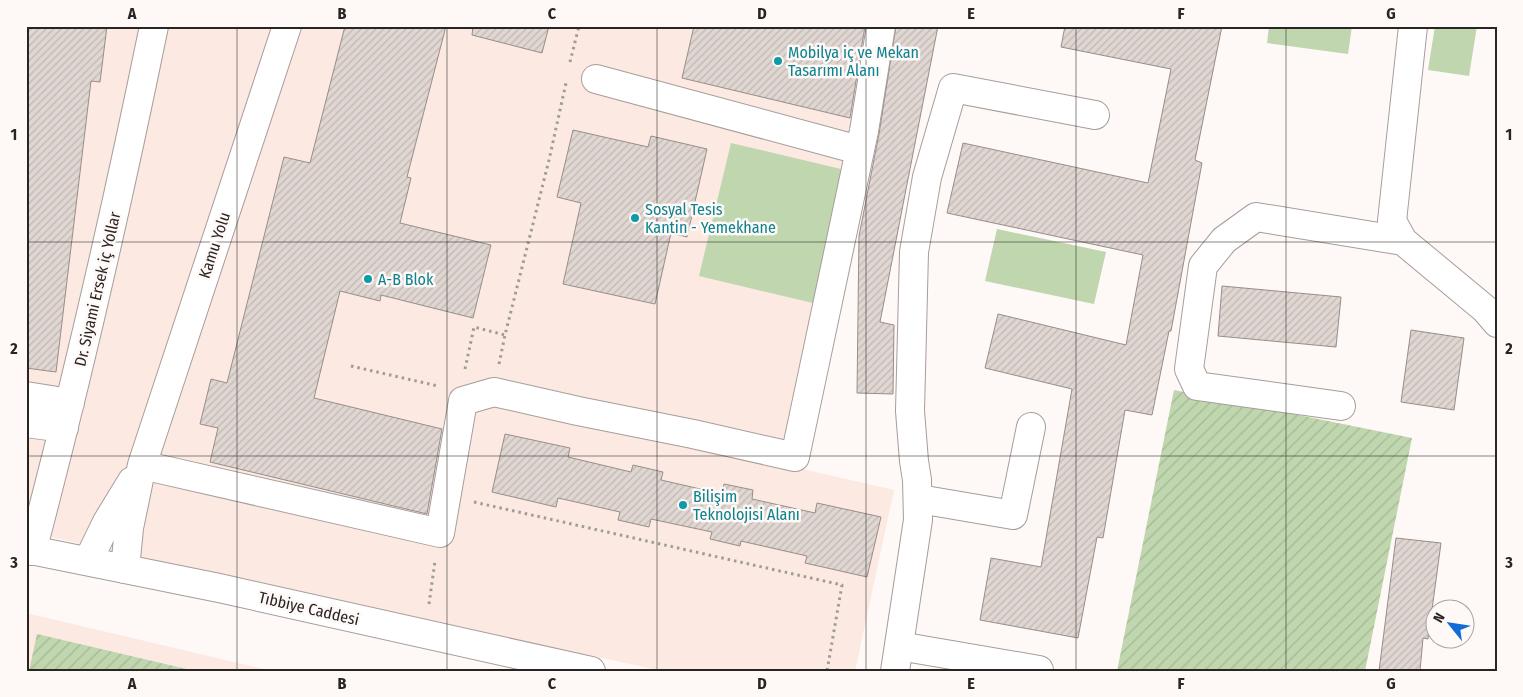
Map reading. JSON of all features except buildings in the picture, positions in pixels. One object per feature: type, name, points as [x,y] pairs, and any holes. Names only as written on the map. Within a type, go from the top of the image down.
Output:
[{"type":"street","points":[[125,167],[134,26]]},
{"type":"street","name":"Dr. Siyami Ersek iç Yollar","points":[[29,550],[67,416],[125,167],[154,26]]},
{"type":"street","name":"Kamu Yolu","points":[[125,569],[129,528],[142,464],[287,26]]},
{"type":"street","points":[[142,464],[440,533],[463,401],[494,392],[795,457],[864,131],[882,26]]},
{"type":"street","points":[[1413,26],[1392,221],[1403,241],[1485,309],[1497,323]]},
{"type":"street","points":[[596,79],[859,150]]},
{"type":"street","points":[[1039,670],[897,658],[918,520],[918,499],[910,411],[914,252],[927,177],[953,88],[1095,115]]},
{"type":"street","points":[[1341,406],[1197,386],[1189,369],[1203,266],[1224,240],[1256,217],[1403,241]]},
{"type":"street","points":[[26,396],[67,416]]},
{"type":"street","points":[[26,423],[67,416]]},
{"type":"street","points":[[918,499],[1013,515],[1031,427]]},
{"type":"street","name":"Kamu Yolu","points":[[88,562],[107,522],[142,464]]},
{"type":"street","name":"Tıbbiye Caddesi","points":[[29,550],[220,588],[591,671]]},
{"type":"path","points":[[570,63],[579,26]]},
{"type":"path","points":[[494,392],[505,335],[549,160],[566,82]]},
{"type":"path","points":[[474,327],[505,335]]},
{"type":"path","points":[[351,366],[437,385]]},
{"type":"path","points":[[447,495],[842,584],[827,671]]},
{"type":"path","points":[[424,634],[440,533]]},
{"type":"shaded area","points":[[26,26],[892,26],[798,468],[894,490],[855,671],[662,671],[26,531]]},
{"type":"shaded area","points":[[26,613],[272,671],[26,671]]},
{"type":"green space","points":[[1269,26],[1352,26],[1348,54],[1267,43]]},
{"type":"green space","points":[[1435,26],[1477,26],[1469,76],[1428,70]]},
{"type":"green space","points":[[731,143],[845,170],[813,303],[699,276]]},
{"type":"green space","points":[[997,229],[1106,252],[1094,304],[985,281]]},
{"type":"green space","points":[[1174,390],[1412,438],[1365,671],[1117,671]]},
{"type":"green space","points":[[37,634],[195,671],[29,671]]},
{"type":"place","name":"Mobilya iç ve Mekan Tasarımı Alanı","points":[[778,61]]},
{"type":"place","name":"Sosyal Tesis Kantin - Yemekhane","points":[[635,218]]},
{"type":"place","name":"A-B Blok","points":[[368,279]]},
{"type":"place","name":"Bilişim Teknolojisi Alanı","points":[[683,505]]}]
